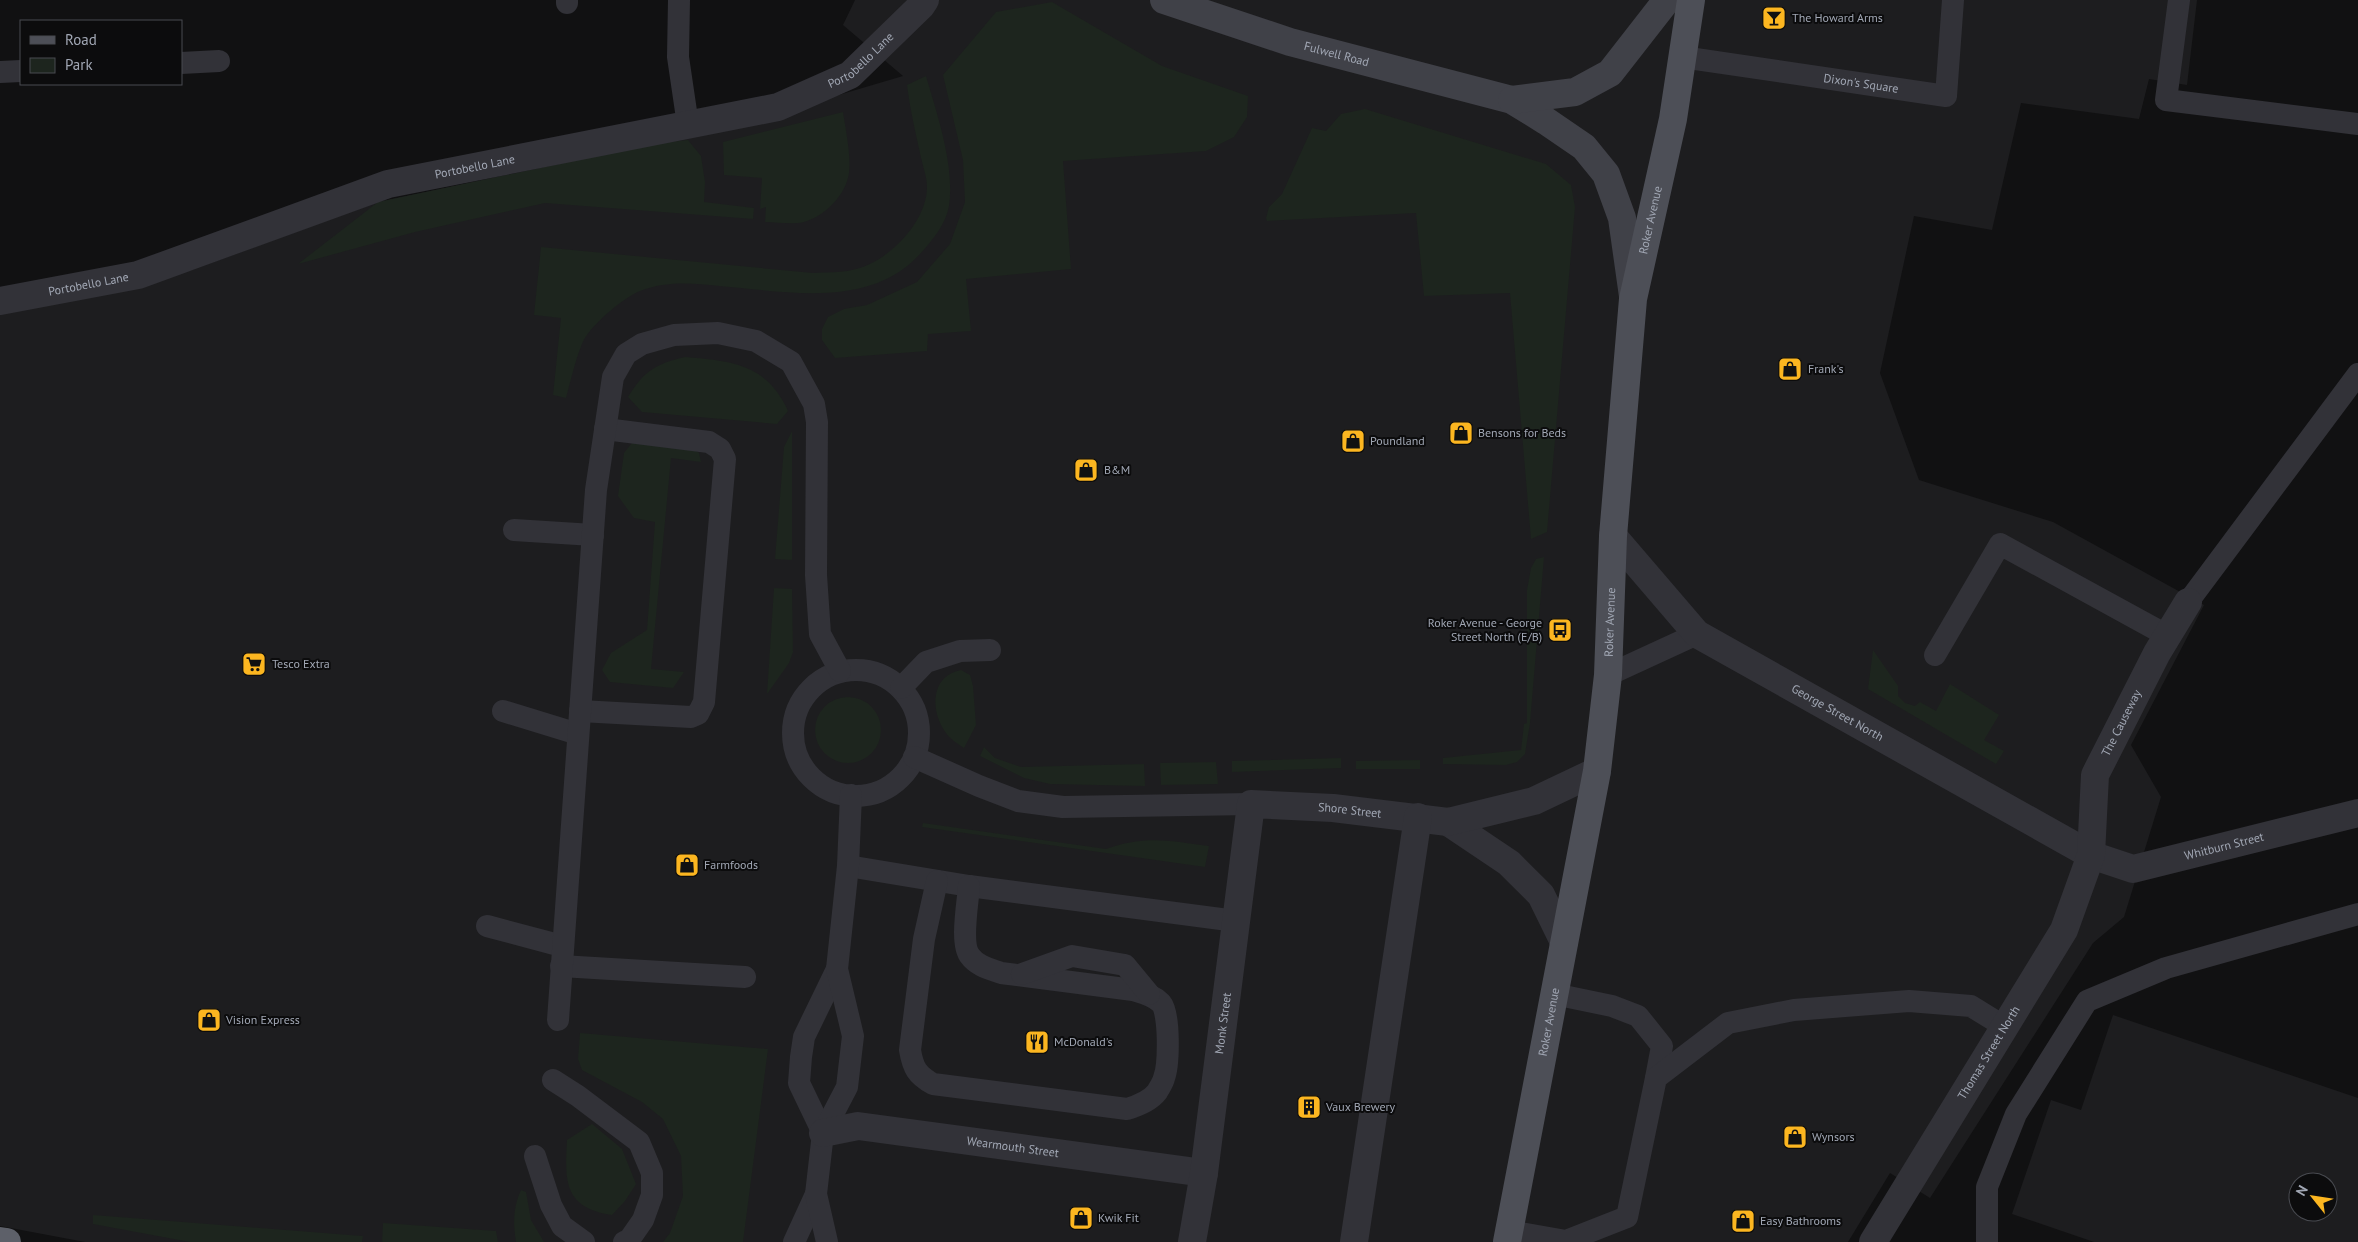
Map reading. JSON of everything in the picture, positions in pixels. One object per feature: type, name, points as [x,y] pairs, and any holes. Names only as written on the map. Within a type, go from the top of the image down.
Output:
[{"type":"highway","points":[[0,1241],[7,1242]]},
{"type":"main road","name":"Roker Avenue","points":[[1508,1237],[1597,771],[1608,675],[1613,536],[1633,299],[1673,119],[1691,0]]},
{"type":"street","name":"Portobello Lane","points":[[0,301],[138,276],[388,184],[778,107],[850,75],[925,0]]},
{"type":"street","name":"Fulwell Road","points":[[1164,0],[1290,42],[1512,100],[1584,147],[1606,174],[1622,218],[1633,299]]},
{"type":"street","name":"Fulwell Road","points":[[1512,100],[1575,92],[1610,73],[1667,0]]},
{"type":"street","name":"George Street North","points":[[1613,536],[1697,634],[2091,856]]},
{"type":"street","name":"The Causeway","points":[[2091,856],[2095,775],[2168,636],[2188,602]]},
{"type":"street","points":[[1448,822],[1534,801],[1597,771]]},
{"type":"street","name":"Shore Street","points":[[1250,804],[1332,808],[1448,822]]},
{"type":"street","name":"Monk Street","points":[[1192,1242],[1204,1173],[1250,804]]},
{"type":"street","name":"Whitburn Street","points":[[2091,856],[2133,869],[2358,813]]},
{"type":"street","points":[[1354,1242],[1418,817]]},
{"type":"street","points":[[1448,822],[1509,863],[1541,895],[1564,942]]},
{"type":"street","name":"Thomas Street North","points":[[1873,1242],[2064,930],[2091,856]]},
{"type":"street","name":"Wearmouth Street","points":[[823,1133],[858,1126],[1204,1173]]},
{"type":"lane","points":[[680,0],[678,57],[688,125]]},
{"type":"lane","name":"Dixon's Square","points":[[1682,56],[1946,96],[1953,0]]},
{"type":"lane","points":[[2179,0],[2166,100],[2358,124]]},
{"type":"lane","points":[[182,63],[219,61]]},
{"type":"lane","points":[[0,72],[20,71]]},
{"type":"lane","points":[[558,1020],[561,956],[596,490],[613,377],[626,354],[642,344],[674,335],[718,333],[756,340],[791,362],[814,404],[817,422],[816,575],[820,634],[840,671]]},
{"type":"lane","points":[[2188,602],[2358,374]]},
{"type":"lane","points":[[580,711],[691,717],[698,714],[704,702],[706,682],[725,459],[720,449],[709,442],[605,428]]},
{"type":"lane","points":[[514,530],[593,535]]},
{"type":"lane","points":[[1935,655],[2000,544],[2168,636]]},
{"type":"lane","points":[[1608,675],[1697,634]]},
{"type":"lane","points":[[901,688],[926,662],[960,651],[990,650]]},
{"type":"lane","points":[[865,670],[885,675],[901,688],[913,704],[919,724],[918,745],[914,757],[899,780],[881,791],[861,796],[840,794],[820,785],[805,771],[795,752],[792,731],[797,710],[807,691],[824,678],[840,671],[865,670]]},
{"type":"lane","points":[[504,711],[578,734]]},
{"type":"lane","points":[[914,757],[1018,801],[1063,807],[1250,804]]},
{"type":"lane","points":[[794,1242],[816,1194],[823,1133],[848,1087],[853,1036],[837,970],[848,866],[851,795]]},
{"type":"lane","points":[[848,866],[969,886],[1236,922]]},
{"type":"lane","points":[[937,881],[924,939],[910,1050],[912,1066],[921,1078],[933,1084],[1127,1109],[1141,1104],[1156,1094],[1165,1078],[1168,1020],[1162,1004],[1149,994],[1133,990],[1001,973],[984,967],[970,957],[965,947],[969,886]]},
{"type":"lane","points":[[1987,1242],[1987,1187],[2016,1114],[2087,1001],[2166,968],[2358,914]]},
{"type":"lane","points":[[487,926],[561,956],[745,977]]},
{"type":"lane","points":[[823,1133],[799,1083],[804,1037],[837,970]]},
{"type":"lane","points":[[1508,1237],[1566,1241],[1627,1217],[1656,1078],[1662,1046],[1638,1016],[1612,1006],[1554,994]]},
{"type":"lane","points":[[1656,1078],[1728,1023],[1794,1010],[1910,1001],[1971,1006],[2005,1027]]},
{"type":"lane","points":[[553,1080],[639,1142],[652,1173],[652,1194],[643,1220],[629,1240],[624,1242]]},
{"type":"lane","points":[[535,1156],[551,1205],[562,1226],[584,1242]]},
{"type":"lane","points":[[816,1194],[827,1242]]},
{"type":"shaded area","points":[[855,0],[2197,0],[2187,85],[2149,79],[2139,119],[2021,103],[1992,230],[1914,216],[1880,373],[1919,480],[2053,522],[2204,605],[2131,745],[2161,797],[2124,917],[2093,943],[1930,1198],[1890,1173],[1848,1242],[85,1242],[0,1226],[0,309],[192,270],[378,202],[659,143],[903,76],[843,25]]},
{"type":"shaded area","points":[[2113,1015],[2358,1098],[2358,1242],[2094,1242],[2012,1214],[2051,1100],[2081,1110]]},
{"type":"green space","points":[[1052,2],[1162,66],[1248,96],[1247,117],[1234,137],[1206,151],[1063,161],[1071,269],[966,279],[971,331],[928,334],[927,351],[835,358],[822,340],[822,329],[828,317],[844,309],[867,305],[917,282],[950,244],[965,202],[963,160],[943,75],[996,12]]},
{"type":"green space","points":[[926,76],[944,140],[949,174],[949,206],[942,226],[934,238],[920,254],[899,272],[876,283],[851,290],[825,293],[798,293],[689,284],[669,284],[640,291],[616,306],[592,329],[582,344],[566,398],[553,395],[561,318],[534,315],[541,247],[813,273],[842,272],[865,266],[891,251],[902,240],[912,228],[925,201],[926,179],[907,85]]},
{"type":"green space","points":[[1365,109],[1546,164],[1571,185],[1575,207],[1547,532],[1531,539],[1510,293],[1424,296],[1416,213],[1267,221],[1269,207],[1282,194],[1312,128],[1326,131],[1341,114]]},
{"type":"green space","points":[[843,112],[848,143],[849,173],[844,189],[839,197],[827,210],[804,222],[765,222],[766,207],[760,209],[762,178],[724,175],[723,142]]},
{"type":"green space","points":[[688,140],[701,156],[705,182],[704,202],[754,208],[753,219],[545,203],[415,232],[298,264],[378,202],[659,143]]},
{"type":"green space","points":[[685,357],[733,363],[759,374],[770,383],[788,411],[777,424],[642,412],[628,397],[639,381],[658,366]]},
{"type":"green space","points":[[792,431],[792,560],[775,559],[784,447]]},
{"type":"green space","points":[[632,443],[688,446],[699,453],[701,462],[671,458],[651,669],[684,672],[673,688],[610,682],[602,670],[611,653],[647,630],[655,522],[634,518],[618,496],[624,453]]},
{"type":"green space","points":[[1544,557],[1530,723],[1525,754],[1517,762],[1506,765],[1443,764],[1443,758],[1521,750],[1524,724],[1527,723],[1527,590],[1531,568],[1536,559]]},
{"type":"green space","points":[[774,588],[792,589],[793,652],[789,663],[767,694]]},
{"type":"green space","points":[[1873,650],[1898,686],[1898,696],[1905,703],[1915,706],[1920,702],[1936,711],[1950,684],[1999,715],[1984,740],[2004,751],[1996,764],[1868,689]]},
{"type":"green space","points":[[961,670],[970,675],[973,686],[976,725],[964,748],[946,733],[937,715],[936,705],[938,687],[943,679]]},
{"type":"green space","points":[[841,697],[855,697],[867,702],[876,711],[881,723],[879,743],[872,754],[855,763],[841,763],[829,758],[820,749],[815,737],[815,723],[820,711],[829,702]]},
{"type":"green space","points":[[984,747],[995,758],[1021,767],[1144,764],[1145,786],[1050,784],[1024,778],[980,756]]},
{"type":"green space","points":[[1341,758],[1341,768],[1232,772],[1232,761]]},
{"type":"green space","points":[[1420,760],[1420,769],[1356,769],[1356,761]]},
{"type":"green space","points":[[1216,762],[1218,784],[1161,785],[1160,763]]},
{"type":"green space","points":[[923,823],[1106,849],[1134,842],[1158,840],[1209,846],[1205,867],[922,827]]},
{"type":"green space","points":[[580,1033],[768,1049],[743,1242],[663,1242],[670,1233],[683,1196],[681,1156],[663,1119],[642,1102],[582,1070],[578,1059]]},
{"type":"green space","points":[[592,1124],[622,1149],[636,1184],[625,1201],[612,1215],[584,1206],[570,1190],[567,1179],[567,1140]]},
{"type":"green space","points":[[521,1190],[526,1192],[531,1220],[544,1242],[516,1242],[514,1215]]},
{"type":"green space","points":[[93,1215],[363,1236],[362,1242],[190,1242],[93,1224]]},
{"type":"green space","points":[[383,1223],[496,1231],[498,1242],[382,1242]]},
{"type":"place","name":"The Howard Arms","points":[[1774,18]]},
{"type":"place","name":"Frank's","points":[[1790,369]]},
{"type":"place","name":"Bensons for Beds","points":[[1461,433]]},
{"type":"place","name":"Poundland","points":[[1353,441]]},
{"type":"place","name":"B&M","points":[[1086,470]]},
{"type":"place","name":"Roker Avenue - George Street North (E/B)","points":[[1560,630]]},
{"type":"place","name":"Tesco Extra","points":[[254,664]]},
{"type":"place","name":"Farmfoods","points":[[687,865]]},
{"type":"place","name":"Vision Express","points":[[209,1020]]},
{"type":"place","name":"McDonald's","points":[[1037,1042]]},
{"type":"place","name":"Vaux Brewery","points":[[1309,1107]]},
{"type":"place","name":"Wynsors","points":[[1795,1137]]},
{"type":"place","name":"Kwik Fit","points":[[1081,1218]]},
{"type":"place","name":"Easy Bathrooms","points":[[1743,1221]]}]
